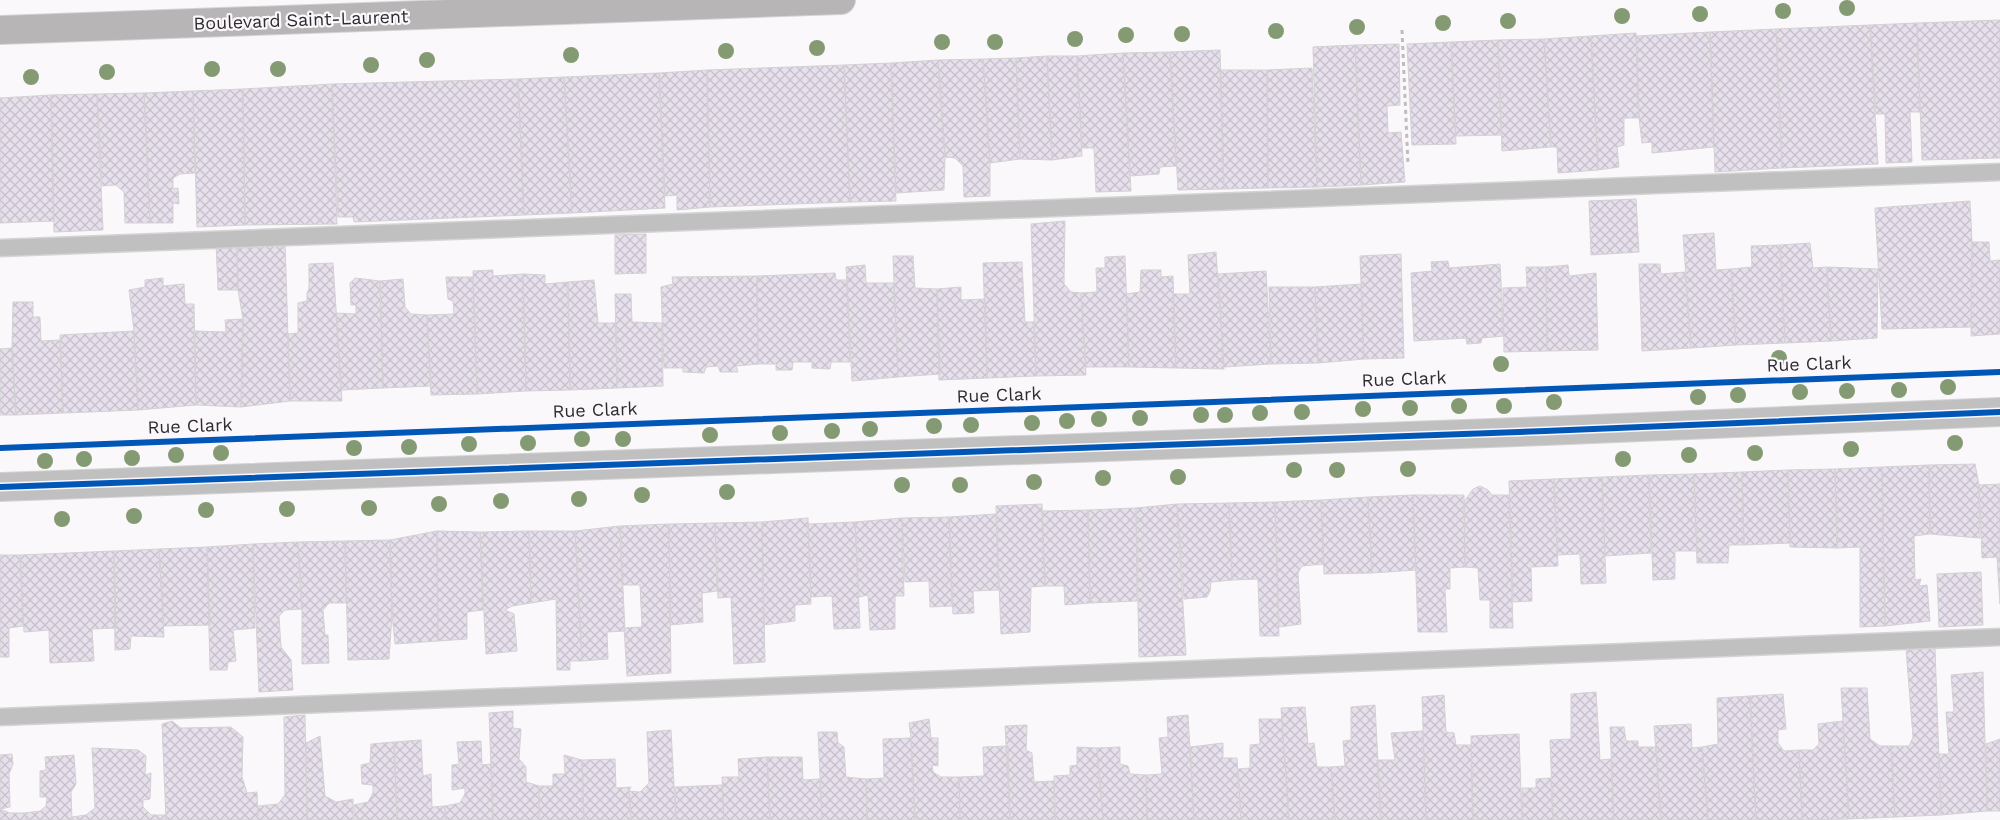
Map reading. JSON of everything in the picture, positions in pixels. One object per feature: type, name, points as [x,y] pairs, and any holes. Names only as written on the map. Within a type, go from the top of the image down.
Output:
[{"type":"main road","name":"Boulevard Saint-Laurent","points":[[0,30],[841,0]]},
{"type":"street","points":[[0,487],[1535,431],[2000,412]]},
{"type":"lane","points":[[0,248],[2000,172]]},
{"type":"lane","points":[[0,717],[2000,637]]},
{"type":"path","points":[[1402,30],[1409,195]]},
{"type":"building","points":[[2000,20],[2000,158],[1922,160],[1917,23]]},
{"type":"building","points":[[1917,23],[1920,112],[1910,112],[1912,162],[1886,163],[1885,114],[1876,114],[1870,25]]},
{"type":"building","points":[[1870,25],[1878,164],[1782,168],[1776,29]]},
{"type":"building","points":[[1776,29],[1782,168],[1715,172],[1710,32]]},
{"type":"building","points":[[1710,32],[1714,147],[1652,153],[1652,142],[1642,143],[1639,118],[1636,36]]},
{"type":"building","points":[[1636,33],[1639,118],[1624,118],[1624,145],[1617,147],[1619,167],[1598,170],[1591,36]]},
{"type":"building","points":[[1591,36],[1598,170],[1558,173],[1557,147],[1551,147],[1544,39]]},
{"type":"building","points":[[1544,39],[1551,147],[1502,151],[1498,40]]},
{"type":"building","points":[[1498,40],[1501,135],[1456,136],[1451,42]]},
{"type":"building","points":[[1451,42],[1456,144],[1412,145],[1407,44]]},
{"type":"building","points":[[1399,44],[1400,105],[1387,106],[1388,133],[1401,132],[1405,182],[1361,185],[1355,45]]},
{"type":"building","points":[[1355,45],[1361,185],[1317,187],[1313,47]]},
{"type":"building","points":[[1220,50],[1224,189],[1178,190],[1170,52]]},
{"type":"building","points":[[1170,52],[1176,166],[1160,167],[1159,174],[1130,176],[1123,53]]},
{"type":"building","points":[[1123,53],[1131,191],[1096,192],[1094,148],[1082,148],[1077,56]]},
{"type":"building","points":[[1047,56],[1052,160],[1020,159],[1016,58]]},
{"type":"building","points":[[1047,56],[1077,56],[1082,156],[1052,160]]},
{"type":"building","points":[[1016,58],[1020,159],[990,163],[983,59]]},
{"type":"building","points":[[983,59],[990,163],[990,196],[964,197],[963,166],[955,158],[945,157],[938,60]]},
{"type":"building","points":[[938,60],[945,157],[944,190],[896,193],[891,63]]},
{"type":"building","points":[[891,63],[896,201],[850,202],[844,65]]},
{"type":"building","points":[[844,65],[850,202],[710,207],[707,70]]},
{"type":"building","points":[[1312,68],[1317,187],[1268,188],[1267,70]]},
{"type":"building","points":[[707,70],[710,207],[677,210],[677,195],[665,196],[659,73]]},
{"type":"building","points":[[1220,70],[1267,70],[1268,188],[1224,189]]},
{"type":"building","points":[[659,73],[665,208],[572,213],[564,77]]},
{"type":"building","points":[[564,77],[572,213],[524,215],[518,79]]},
{"type":"building","points":[[518,79],[524,215],[354,222],[353,217],[338,217],[332,84]]},
{"type":"building","points":[[332,84],[337,224],[245,225],[243,89]]},
{"type":"building","points":[[243,89],[245,225],[197,227],[193,91]]},
{"type":"building","points":[[193,91],[195,173],[180,174],[173,178],[173,189],[178,188],[179,204],[173,203],[173,223],[150,223],[144,93]]},
{"type":"building","points":[[144,93],[150,223],[125,223],[124,192],[116,185],[102,186],[97,94]]},
{"type":"building","points":[[97,94],[103,230],[54,232],[51,95]]},
{"type":"building","points":[[51,95],[54,221],[0,223],[0,98]]},
{"type":"building","points":[[1636,199],[1639,252],[1591,255],[1589,201]]},
{"type":"building","points":[[1970,201],[1972,242],[1971,327],[1882,329],[1875,208]]},
{"type":"building","points":[[1065,221],[1064,284],[1071,292],[1081,293],[1086,375],[1036,376],[1031,224]]},
{"type":"building","points":[[1714,233],[1716,270],[1731,269],[1736,345],[1691,348],[1683,235]]},
{"type":"building","points":[[646,234],[646,273],[615,274],[615,235]]},
{"type":"building","points":[[285,240],[290,401],[241,407],[243,319],[238,290],[237,243]]},
{"type":"building","points":[[1972,242],[1989,242],[1990,261],[2000,260],[2000,334],[1971,336]]},
{"type":"building","points":[[216,243],[237,243],[238,290],[218,290]]},
{"type":"building","points":[[1810,243],[1813,268],[1827,267],[1831,341],[1785,343],[1780,245]]},
{"type":"building","points":[[1780,245],[1785,343],[1736,345],[1731,269],[1752,267],[1751,246]]},
{"type":"building","points":[[1216,252],[1224,369],[1176,368],[1173,294],[1190,294],[1188,255]]},
{"type":"building","points":[[1401,254],[1404,358],[1364,359],[1360,256]]},
{"type":"building","points":[[893,256],[913,256],[915,288],[937,289],[940,374],[898,377]]},
{"type":"building","points":[[1125,256],[1129,367],[1086,367],[1081,293],[1097,292],[1096,268],[1105,268],[1105,257]]},
{"type":"building","points":[[1448,261],[1449,268],[1500,264],[1504,336],[1482,338],[1481,343],[1467,344],[1466,338],[1414,341],[1411,273],[1432,271],[1431,262]]},
{"type":"building","points":[[1022,262],[1025,322],[1034,322],[1036,376],[987,378],[983,263]]},
{"type":"building","points":[[333,263],[342,401],[290,401],[288,334],[298,333],[298,303],[307,301],[309,264]]},
{"type":"building","points":[[1639,264],[1660,264],[1661,274],[1685,272],[1691,348],[1642,351]]},
{"type":"building","points":[[865,265],[866,283],[894,283],[898,377],[852,381],[846,267]]},
{"type":"building","points":[[1568,265],[1569,276],[1596,273],[1598,350],[1547,351],[1546,267]]},
{"type":"building","points":[[1526,267],[1546,267],[1547,351],[1504,352],[1503,288],[1527,287]]},
{"type":"building","points":[[1827,267],[1878,269],[1877,338],[1831,341]]},
{"type":"building","points":[[493,270],[493,276],[523,274],[526,391],[477,394],[473,271]]},
{"type":"building","points":[[1141,270],[1161,270],[1161,277],[1173,276],[1176,368],[1129,367],[1126,294],[1140,292]]},
{"type":"building","points":[[1266,271],[1271,364],[1224,367],[1218,274]]},
{"type":"building","points":[[835,273],[836,280],[847,280],[850,362],[831,362],[830,369],[812,368],[812,362],[793,362],[792,370],[776,370],[776,364],[758,364],[757,276]]},
{"type":"building","points":[[523,274],[545,275],[545,284],[568,282],[570,390],[526,391]]},
{"type":"building","points":[[757,276],[758,364],[736,366],[738,372],[720,372],[718,366],[706,367],[704,373],[683,372],[683,368],[664,368],[661,287],[673,284],[672,277]]},
{"type":"building","points":[[446,277],[473,277],[477,394],[431,395],[427,315],[454,314],[453,301],[448,299]]},
{"type":"building","points":[[163,278],[163,286],[184,284],[185,304],[194,304],[196,405],[138,410],[134,331],[129,290],[145,287],[145,280]]},
{"type":"building","points":[[355,278],[380,281],[383,388],[341,390],[336,313],[356,314],[356,305],[351,305],[350,283]]},
{"type":"building","points":[[403,279],[405,307],[411,314],[427,315],[431,386],[383,388],[380,281]]},
{"type":"building","points":[[594,280],[598,323],[616,323],[617,388],[570,390],[568,282]]},
{"type":"building","points":[[1361,284],[1364,359],[1318,363],[1315,287]]},
{"type":"building","points":[[961,287],[961,300],[985,299],[987,378],[939,380],[937,289]]},
{"type":"building","points":[[1269,287],[1315,287],[1318,363],[1271,364]]},
{"type":"building","points":[[615,294],[631,294],[632,322],[662,323],[663,386],[617,388]]},
{"type":"building","points":[[13,302],[33,302],[33,317],[40,317],[41,341],[60,340],[63,413],[16,415],[12,348]]},
{"type":"building","points":[[243,319],[241,407],[196,405],[194,331],[226,332],[225,320]]},
{"type":"building","points":[[134,331],[138,410],[63,413],[60,335]]},
{"type":"building","points":[[12,348],[16,415],[0,415],[0,349]]},
{"type":"building","points":[[1975,464],[1979,485],[1980,538],[1930,534],[1929,465]]},
{"type":"building","points":[[1929,465],[1930,534],[1914,536],[1915,580],[1921,579],[1919,586],[1927,585],[1930,621],[1885,626],[1882,467]]},
{"type":"building","points":[[1882,467],[1885,626],[1860,627],[1860,547],[1837,548],[1835,469]]},
{"type":"building","points":[[1835,469],[1837,548],[1790,547],[1788,470]]},
{"type":"building","points":[[1788,470],[1790,543],[1744,545],[1742,472]]},
{"type":"building","points":[[1742,472],[1744,545],[1729,545],[1728,563],[1697,563],[1694,474]]},
{"type":"building","points":[[1694,474],[1697,551],[1675,551],[1675,579],[1653,580],[1649,475]]},
{"type":"building","points":[[1649,475],[1651,553],[1605,556],[1602,477]]},
{"type":"building","points":[[1602,477],[1606,583],[1581,584],[1580,554],[1557,555],[1554,479]]},
{"type":"building","points":[[1554,479],[1558,566],[1531,567],[1532,601],[1513,602],[1509,481]]},
{"type":"building","points":[[2000,484],[2000,604],[1997,557],[1982,558],[1979,485]]},
{"type":"building","points":[[1480,486],[1488,490],[1492,495],[1509,495],[1513,628],[1490,628],[1490,600],[1480,600],[1478,568],[1465,567],[1464,502],[1473,489]]},
{"type":"building","points":[[1413,495],[1416,570],[1372,573],[1368,497]]},
{"type":"building","points":[[1413,495],[1464,495],[1465,567],[1450,568],[1450,589],[1445,589],[1447,632],[1418,632]]},
{"type":"building","points":[[1368,497],[1372,573],[1324,574],[1321,500]]},
{"type":"building","points":[[1321,500],[1324,564],[1302,566],[1298,573],[1301,624],[1279,627],[1275,502]]},
{"type":"building","points":[[1275,502],[1279,636],[1260,636],[1258,579],[1232,580],[1229,503]]},
{"type":"building","points":[[1229,503],[1232,580],[1211,582],[1207,597],[1184,599],[1177,504]]},
{"type":"building","points":[[1042,504],[1045,586],[1031,587],[1030,632],[1001,634],[996,506]]},
{"type":"building","points":[[1177,504],[1186,655],[1139,657],[1136,508]]},
{"type":"building","points":[[1136,508],[1137,601],[1090,603],[1088,510]]},
{"type":"building","points":[[1088,510],[1090,603],[1065,605],[1064,586],[1045,586],[1042,511]]},
{"type":"building","points":[[996,514],[999,590],[973,591],[974,613],[953,614],[949,517]]},
{"type":"building","points":[[949,517],[952,606],[930,607],[929,581],[905,582],[902,518]]},
{"type":"building","points":[[808,518],[811,604],[795,605],[795,621],[764,625],[762,522]]},
{"type":"building","points":[[902,518],[904,596],[895,596],[895,629],[870,630],[868,595],[859,597],[855,522]]},
{"type":"building","points":[[762,522],[765,662],[734,664],[731,597],[718,598],[715,523]]},
{"type":"building","points":[[855,522],[860,628],[834,629],[832,596],[811,597],[808,524]]},
{"type":"building","points":[[715,523],[717,591],[702,593],[703,622],[670,625],[669,524]]},
{"type":"building","points":[[669,524],[671,673],[627,676],[624,628],[642,627],[640,585],[622,585],[620,526]]},
{"type":"building","points":[[620,526],[625,631],[607,632],[608,659],[582,661],[575,531]]},
{"type":"building","points":[[437,531],[438,641],[395,644],[392,614],[390,540]]},
{"type":"building","points":[[437,531],[480,532],[483,610],[467,612],[467,639],[438,641]]},
{"type":"building","points":[[529,531],[531,603],[512,606],[505,610],[514,614],[517,651],[486,654],[480,532]]},
{"type":"building","points":[[529,531],[575,531],[582,661],[570,661],[570,670],[557,670],[556,599],[531,603]]},
{"type":"building","points":[[390,540],[392,614],[389,659],[348,660],[345,541]]},
{"type":"building","points":[[345,541],[346,603],[329,603],[323,610],[325,635],[328,635],[329,663],[302,664],[302,609],[298,542]]},
{"type":"building","points":[[298,542],[302,609],[285,610],[279,616],[281,647],[291,660],[293,690],[259,692],[253,544]]},
{"type":"building","points":[[253,544],[255,628],[233,630],[236,661],[228,662],[227,670],[210,670],[207,547]]},
{"type":"building","points":[[207,547],[210,625],[164,626],[159,549]]},
{"type":"building","points":[[159,549],[164,637],[131,636],[130,649],[115,650],[114,551]]},
{"type":"building","points":[[114,551],[116,628],[92,629],[94,661],[50,663],[49,630],[24,632],[20,555]]},
{"type":"building","points":[[0,555],[20,555],[23,626],[9,628],[9,657],[0,657]]},
{"type":"building","points":[[1981,572],[1983,625],[1939,627],[1937,574]]},
{"type":"building","points":[[1935,648],[1941,815],[1895,817],[1891,746],[1909,746],[1913,737],[1906,649]]},
{"type":"building","points":[[1983,672],[1987,811],[1941,815],[1939,754],[1949,754],[1946,712],[1954,712],[1951,675]]},
{"type":"building","points":[[1841,688],[1867,688],[1870,739],[1880,746],[1891,746],[1895,817],[1849,819]]},
{"type":"building","points":[[1596,692],[1600,760],[1611,759],[1614,820],[1553,820],[1550,740],[1571,739],[1571,694]]},
{"type":"building","points":[[1783,694],[1786,729],[1778,730],[1778,743],[1784,751],[1799,750],[1802,820],[1756,820],[1750,696]]},
{"type":"building","points":[[1444,695],[1446,732],[1454,733],[1456,745],[1471,745],[1473,820],[1426,820],[1422,697]]},
{"type":"building","points":[[1750,696],[1756,820],[1708,820],[1702,747],[1718,744],[1717,698]]},
{"type":"building","points":[[1375,705],[1381,820],[1335,820],[1331,767],[1345,766],[1343,741],[1351,740],[1351,707]]},
{"type":"building","points":[[1305,707],[1308,744],[1314,743],[1317,767],[1331,767],[1335,820],[1289,820],[1281,708]]},
{"type":"building","points":[[513,711],[513,728],[521,729],[519,759],[526,767],[526,782],[539,786],[539,820],[493,820],[489,713]]},
{"type":"building","points":[[305,715],[307,820],[258,820],[258,806],[278,804],[285,795],[284,717]]},
{"type":"building","points":[[1188,715],[1194,820],[1147,820],[1146,775],[1162,774],[1159,738],[1168,737],[1167,717]]},
{"type":"building","points":[[929,719],[931,738],[938,738],[938,766],[932,765],[933,772],[941,777],[959,777],[960,820],[915,820],[909,723]]},
{"type":"building","points":[[1259,719],[1282,719],[1289,820],[1241,820],[1238,769],[1250,768],[1250,745],[1260,744]]},
{"type":"building","points":[[172,721],[181,728],[231,727],[243,737],[242,777],[247,793],[257,792],[258,820],[166,820],[162,724]]},
{"type":"building","points":[[1843,721],[1849,819],[1802,820],[1799,750],[1813,750],[1819,744],[1818,724]]},
{"type":"building","points":[[1691,724],[1692,748],[1702,747],[1708,820],[1661,820],[1654,726]]},
{"type":"building","points":[[1027,725],[1026,750],[1032,753],[1034,782],[1054,781],[1055,820],[1010,820],[1005,726]]},
{"type":"building","points":[[1610,727],[1624,727],[1626,741],[1638,741],[1638,747],[1656,747],[1661,820],[1614,820]]},
{"type":"building","points":[[671,730],[676,820],[631,820],[629,791],[640,792],[649,783],[647,732]]},
{"type":"building","points":[[1423,731],[1426,820],[1381,820],[1377,760],[1395,760],[1391,733]]},
{"type":"building","points":[[818,732],[837,732],[838,743],[844,747],[846,777],[866,779],[867,820],[822,820]]},
{"type":"building","points":[[1519,734],[1522,820],[1473,820],[1471,736]]},
{"type":"building","points":[[320,736],[325,796],[336,802],[353,799],[353,820],[307,820],[306,743]]},
{"type":"building","points":[[911,738],[915,820],[867,820],[866,779],[884,778],[883,739]]},
{"type":"building","points":[[2000,739],[2000,811],[1987,811],[1986,744]]},
{"type":"building","points":[[421,740],[423,776],[431,774],[432,807],[445,806],[446,820],[397,820],[394,742]]},
{"type":"building","points":[[481,741],[482,765],[491,764],[493,820],[446,820],[445,806],[460,803],[465,794],[465,788],[452,790],[452,765],[459,764],[457,742]]},
{"type":"building","points":[[394,742],[397,820],[354,820],[354,805],[368,802],[373,793],[373,785],[362,784],[361,765],[370,763],[371,744]]},
{"type":"building","points":[[1223,743],[1223,758],[1237,758],[1241,820],[1194,820],[1190,747]]},
{"type":"building","points":[[1008,746],[1010,820],[960,820],[959,777],[984,776],[983,747]]},
{"type":"building","points":[[1077,747],[1097,748],[1103,820],[1055,820],[1054,776],[1070,775],[1070,766],[1077,765]]},
{"type":"building","points":[[1120,747],[1120,764],[1128,766],[1130,774],[1146,775],[1147,820],[1103,820],[1097,748]]},
{"type":"building","points":[[92,748],[138,750],[146,756],[145,775],[151,773],[150,799],[143,800],[143,807],[151,815],[166,815],[166,820],[72,820],[72,817],[86,815],[95,808]]},
{"type":"building","points":[[12,754],[13,764],[9,774],[10,807],[0,809],[0,755]]},
{"type":"building","points":[[74,755],[76,784],[71,792],[72,820],[26,820],[25,813],[40,811],[46,806],[47,797],[40,797],[40,771],[46,770],[45,757]]},
{"type":"building","points":[[564,755],[582,760],[584,820],[539,820],[539,786],[553,786],[553,774],[565,774]]},
{"type":"building","points":[[767,757],[802,757],[803,780],[820,779],[822,820],[770,820]]},
{"type":"building","points":[[767,757],[770,820],[724,820],[722,777],[739,777],[738,759]]},
{"type":"building","points":[[615,759],[616,788],[631,787],[629,791],[631,820],[584,820],[582,760]]},
{"type":"building","points":[[1551,778],[1553,820],[1522,820],[1522,788],[1536,788],[1536,779]]},
{"type":"building","points":[[722,785],[724,820],[676,820],[675,787]]},
{"type":"building","points":[[0,809],[10,813],[25,813],[26,820],[0,820]]},
{"type":"cycle path","name":"Rue Clark","points":[[0,448],[2000,372]]},
{"type":"cycle path","points":[[0,487],[1545,431],[2000,412]]}]
